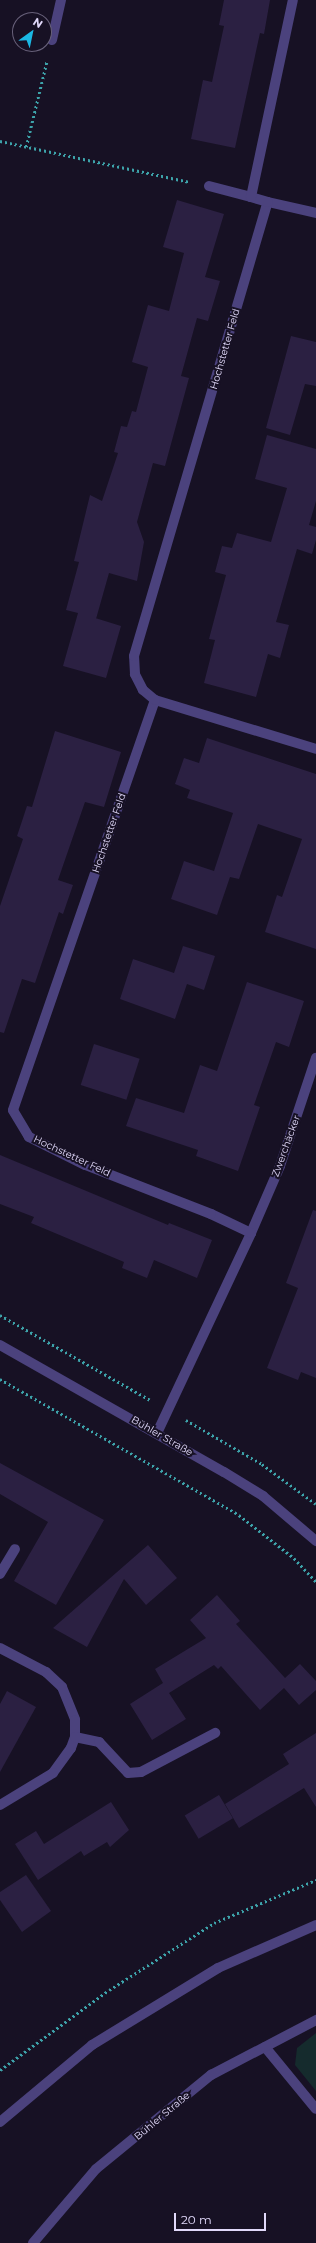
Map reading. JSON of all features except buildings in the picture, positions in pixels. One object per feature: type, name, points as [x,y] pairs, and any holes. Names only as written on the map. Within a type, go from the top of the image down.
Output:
[{"type":"street","points":[[52,40],[61,0]]},
{"type":"street","points":[[251,197],[293,0]]},
{"type":"street","points":[[209,186],[316,213]]},
{"type":"street","name":"Hochstetter Feld","points":[[268,202],[134,656],[135,674],[143,690],[155,700],[316,748]]},
{"type":"street","name":"Hochstetter Feld","points":[[155,700],[13,1110],[29,1137],[85,1165],[211,1214],[251,1233]]},
{"type":"street","name":"Zwerchäcker","points":[[251,1233],[280,1166],[316,1058]]},
{"type":"street","points":[[157,1433],[251,1233]]},
{"type":"street","name":"Bühler Straße","points":[[0,1345],[157,1433],[263,1496],[316,1541]]},
{"type":"street","points":[[0,1574],[15,1549]]},
{"type":"street","points":[[0,1648],[46,1672],[62,1687],[73,1713],[75,1737],[71,1748],[53,1773],[0,1805]]},
{"type":"street","points":[[75,1737],[99,1742],[128,1773],[141,1772],[215,1733]]},
{"type":"street","points":[[0,2122],[92,2045],[218,1968],[316,1925]]},
{"type":"street","name":"Bühler Straße","points":[[33,2243],[96,2169],[211,2075],[316,2020]]},
{"type":"street","points":[[266,2047],[316,2109]]},
{"type":"path","points":[[26,148],[49,52]]},
{"type":"path","points":[[0,141],[26,148],[209,186]]},
{"type":"path","points":[[0,1379],[238,1515],[294,1558],[316,1582]]},
{"type":"path","points":[[0,2070],[109,1990],[214,1923],[316,1880]]},
{"type":"green space","points":[[316,2033],[316,2091],[295,2065],[297,2048]]}]
